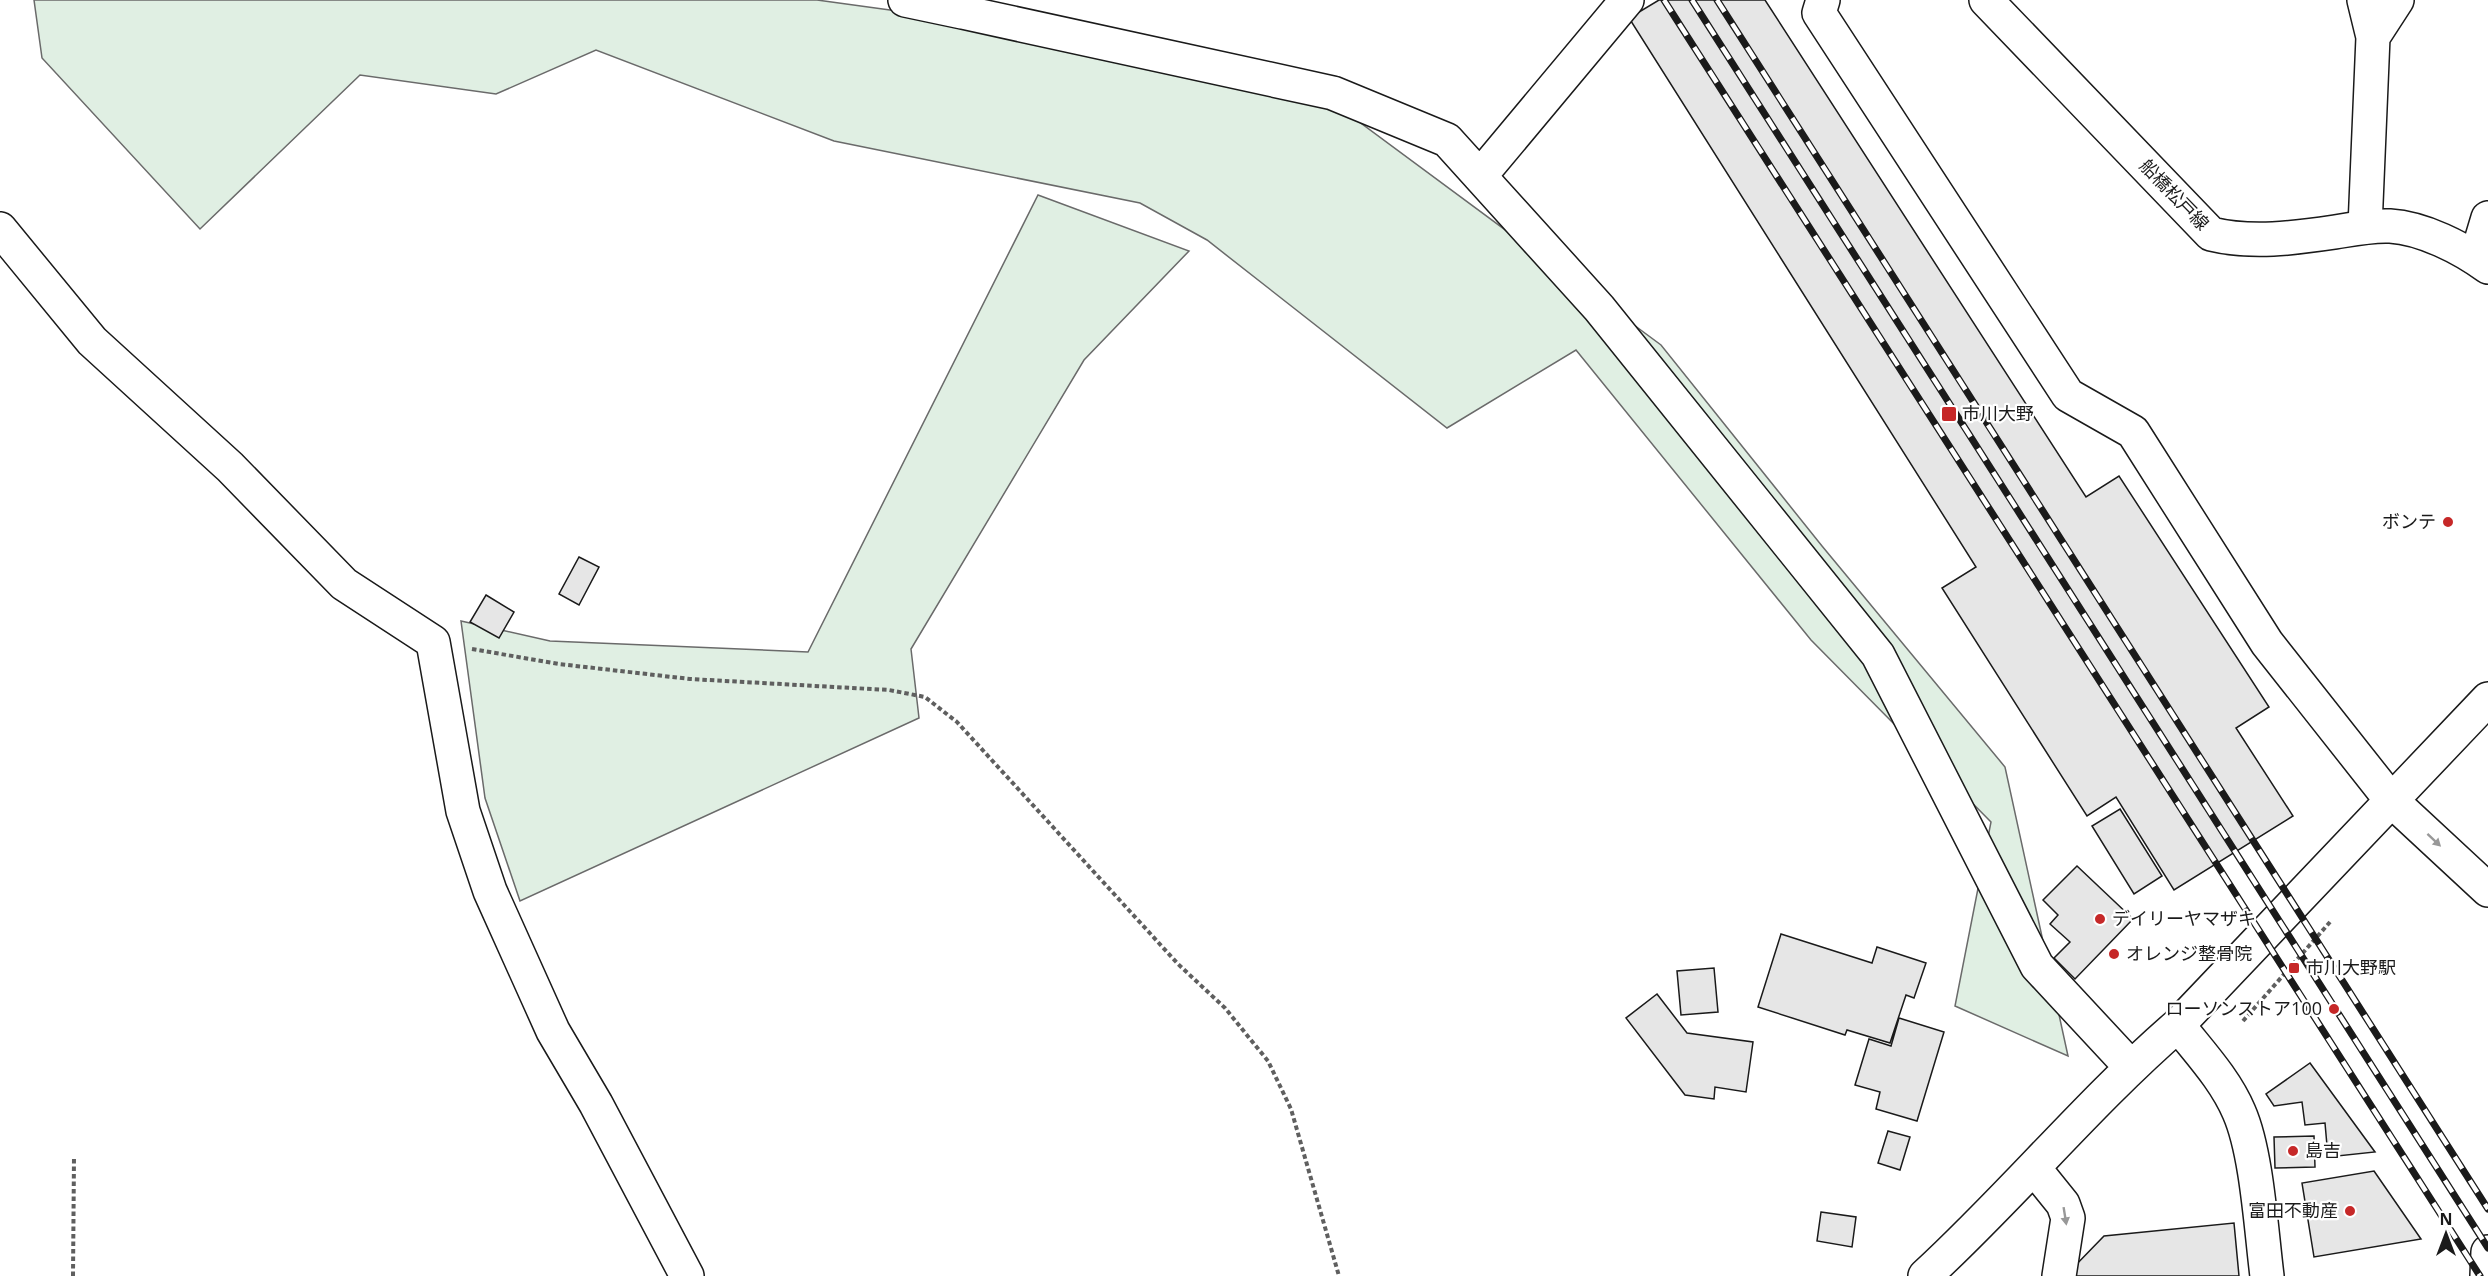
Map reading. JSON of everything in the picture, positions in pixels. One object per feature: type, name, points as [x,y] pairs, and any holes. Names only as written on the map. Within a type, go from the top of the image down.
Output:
[{"type":"street","points":[[905,0],[963,6],[1333,93],[1447,140],[1599,308],[1878,655],[2037,966],[2130,1066]]},
{"type":"street","points":[[1480,176],[1627,0]]},
{"type":"street","points":[[1823,0],[1819,14],[2068,395],[2133,432],[2267,643],[2391,800],[2488,890]]},
{"type":"street","name":"船橋松戸線","points":[[1986,0],[2211,234],[2236,240],[2293,238],[2365,227],[2391,226],[2422,233],[2482,263]]},
{"type":"street","points":[[2364,0],[2373,38],[2365,227]]},
{"type":"street","points":[[2373,38],[2397,0]]},
{"type":"street","points":[[2482,263],[2488,219]]},
{"type":"street","points":[[0,229],[92,341],[230,467],[344,584],[433,642],[463,811],[490,891],[553,1031],[596,1104],[687,1276]]},
{"type":"street","points":[[1925,1276],[2034,1168],[2130,1066],[2178,1024],[2488,699]]},
{"type":"street","points":[[2178,1024],[2216,1073],[2238,1109],[2247,1133],[2267,1276]]},
{"type":"street","points":[[2034,1168],[2063,1204],[2068,1218],[2059,1276]]},
{"type":"street","points":[[2487,1276],[2488,1252]]},
{"type":"path","points":[[433,642],[571,666],[690,679],[889,690],[926,697],[957,722],[1006,774],[1178,964],[1225,1008],[1268,1061],[1291,1109],[1339,1276]]},
{"type":"path","points":[[2242,1021],[2334,918]]},
{"type":"path","points":[[73,1276],[74,1157]]},
{"type":"green space","points":[[34,0],[817,0],[963,20],[1343,110],[1661,345],[1822,546],[2005,767],[2068,1056],[1955,1006],[1991,822],[1811,640],[1576,350],[1447,428],[1207,240],[1140,203],[834,141],[596,50],[496,94],[360,75],[200,229],[42,58]]},
{"type":"green space","points":[[1038,195],[1189,251],[1084,360],[911,649],[919,718],[520,901],[485,798],[461,621],[550,641],[808,652]]},
{"type":"building","name":"市川大野","points":[[1659,0],[1765,0],[2086,497],[2119,476],[2269,707],[2236,728],[2293,816],[2174,890],[2116,797],[2087,816],[1942,588],[1976,567],[1629,18]]},
{"type":"building","points":[[579,557],[599,567],[579,605],[559,594]]},
{"type":"building","points":[[486,595],[514,612],[499,638],[470,622]]},
{"type":"building","points":[[2120,809],[2162,876],[2134,894],[2092,826]]},
{"type":"building","points":[[2077,866],[2133,919],[2075,979],[2054,958],[2070,942],[2050,924],[2058,915],[2043,900]]},
{"type":"building","points":[[1781,934],[1872,963],[1877,947],[1926,963],[1914,998],[1906,995],[1890,1043],[1847,1030],[1845,1035],[1758,1007]]},
{"type":"building","points":[[1714,968],[1718,1012],[1681,1015],[1677,971]]},
{"type":"building","points":[[1657,994],[1687,1033],[1753,1042],[1746,1092],[1715,1087],[1714,1099],[1685,1095],[1626,1018]]},
{"type":"building","points":[[1899,1018],[1944,1032],[1917,1121],[1876,1109],[1880,1092],[1855,1085],[1869,1039],[1891,1046]]},
{"type":"building","points":[[2310,1063],[2375,1152],[2328,1157],[2325,1123],[2305,1125],[2302,1102],[2274,1106],[2266,1094]]},
{"type":"building","points":[[1888,1131],[1910,1137],[1900,1170],[1878,1163]]},
{"type":"building","points":[[2314,1136],[2315,1167],[2275,1168],[2274,1137]]},
{"type":"building","points":[[2374,1171],[2421,1239],[2314,1257],[2302,1183]]},
{"type":"building","points":[[1821,1212],[1856,1217],[1852,1247],[1817,1241]]},
{"type":"building","points":[[2234,1223],[2239,1276],[2071,1276],[2070,1271],[2104,1236]]},
{"type":"railway","points":[[1664,0],[2480,1276]]},
{"type":"railway","points":[[1692,0],[2488,1248]]},
{"type":"railway","points":[[1717,0],[2488,1209]]},
{"type":"place","name":"市川大野","points":[[1949,414]]},
{"type":"place","name":"ボンテ","points":[[2448,522]]},
{"type":"place","name":"デイリーヤマザキ","points":[[2100,919]]},
{"type":"place","name":"オレンジ整骨院","points":[[2114,954]]},
{"type":"place","name":"市川大野駅","points":[[2294,968]]},
{"type":"place","name":"ローソンストア100","points":[[2334,1009]]},
{"type":"place","name":"島吉","points":[[2293,1151]]},
{"type":"place","name":"富田不動産","points":[[2350,1211]]}]
